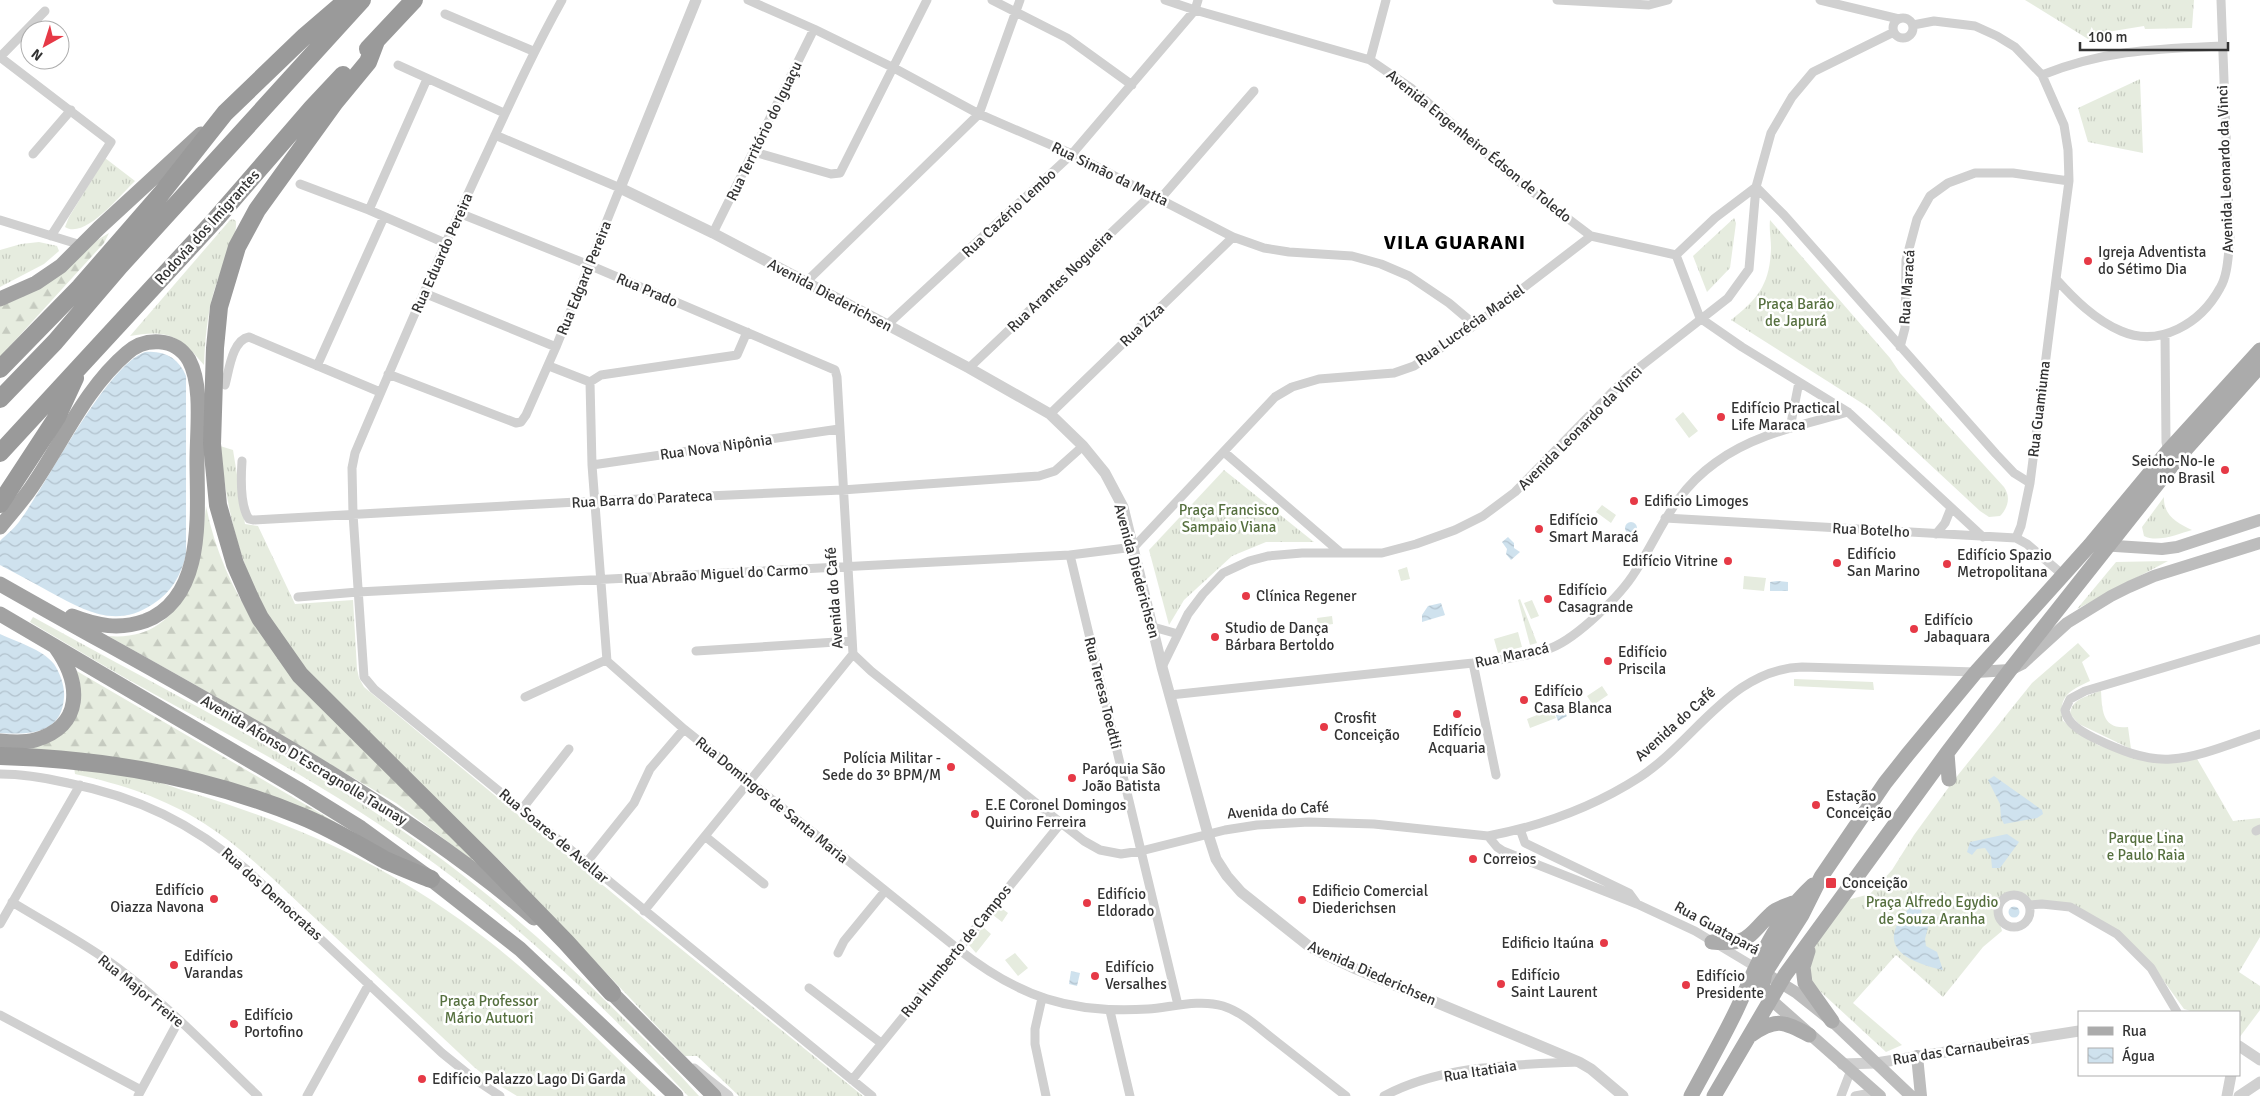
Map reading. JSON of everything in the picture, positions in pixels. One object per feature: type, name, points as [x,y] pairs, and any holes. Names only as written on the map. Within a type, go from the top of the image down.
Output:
[{"type":"highway","points":[[0,299],[50,275],[305,36],[348,0]]},
{"type":"highway","points":[[0,399],[55,342],[120,266],[362,0]]},
{"type":"highway","name":"Rodovia dos Imigrantes","points":[[0,453],[214,220],[312,108],[414,0]]},
{"type":"highway","points":[[376,41],[368,62],[335,102],[257,210],[237,247],[219,307],[215,348],[212,444],[218,506],[235,564],[250,598],[260,618],[300,675],[525,899],[612,993]]},
{"type":"highway","points":[[0,369],[86,280],[161,194],[225,113]]},
{"type":"highway","points":[[0,527],[34,485],[93,390],[127,353],[153,341],[165,342],[177,347],[188,357],[195,373],[197,390],[196,518],[193,562],[177,598],[172,604],[150,619],[120,627],[94,624],[24,598]]},
{"type":"highway","points":[[0,504],[57,417],[81,365]]},
{"type":"highway","name":"Avenida Afonso D'Escragnolle Taunay","points":[[0,584],[307,758],[390,810],[472,868],[533,917],[612,993],[714,1096]]},
{"type":"highway","name":"Avenida Afonso D'Escragnolle Taunay","points":[[0,614],[361,828],[431,879],[542,968],[676,1096]]},
{"type":"highway","points":[[0,742],[33,740],[48,735],[57,730],[72,711],[74,685],[70,669],[54,645]]},
{"type":"highway","points":[[0,756],[86,762],[125,768],[187,780],[241,794],[328,828],[387,860],[431,879]]},
{"type":"main road","points":[[1714,1096],[1780,982],[1947,753],[2108,546],[2172,455],[2260,350]]},
{"type":"main road","points":[[1690,1096],[1760,970],[1802,915],[1820,877],[1885,784],[1976,672],[2063,575],[2172,455],[2260,366]]},
{"type":"main road","points":[[2090,545],[2162,549],[2177,547],[2260,520]]},
{"type":"main road","points":[[2010,670],[2022,664],[2066,623],[2111,596],[2154,576],[2260,542]]},
{"type":"main road","name":"Avenida do Café","points":[[1976,672],[2010,670]]},
{"type":"main road","points":[[1947,753],[1949,779]]},
{"type":"main road","points":[[1820,877],[1794,902],[1767,942],[1760,970],[1762,988],[1770,999],[1878,1094]]},
{"type":"main road","points":[[1712,942],[1728,943],[1744,940],[1757,930],[1772,912],[1794,902]]},
{"type":"main road","points":[[1812,940],[1803,967],[1803,975],[1805,983],[1832,1021]]},
{"type":"main road","name":"Rua Guatapará","points":[[1760,970],[1798,993],[1832,1021],[1911,1096]]},
{"type":"main road","points":[[1747,1037],[1769,1024],[1779,1022],[1809,1034]]},
{"type":"main road","points":[[1917,1056],[1921,1096]]},
{"type":"street","name":"Rua Eduardo Pereira","points":[[353,514],[352,468],[355,453],[445,243],[504,113],[533,51],[562,0]]},
{"type":"street","name":"Rua Edgard Pereira","points":[[388,374],[516,423],[521,422],[526,416],[549,366],[696,0]]},
{"type":"street","name":"Rua Simão da Matta","points":[[748,0],[814,29],[894,68],[979,114],[1072,154],[1234,237],[1264,248],[1289,252],[1352,256],[1381,264],[1409,276],[1449,303],[1474,325]]},
{"type":"street","points":[[754,152],[831,174],[840,173],[927,0]]},
{"type":"street","points":[[992,0],[1082,48],[1132,85]]},
{"type":"street","points":[[806,282],[979,114],[1020,0]]},
{"type":"street","name":"Avenida Engenheiro Édson de Toledo","points":[[1165,0],[1370,60],[1411,88],[1513,177],[1591,236],[1676,254]]},
{"type":"street","name":"Rua Cazério Lembo","points":[[887,325],[1072,154],[1195,10],[1198,0]]},
{"type":"street","points":[[1370,60],[1386,0]]},
{"type":"street","points":[[1557,0],[1649,5],[1668,0]]},
{"type":"street","points":[[1820,0],[1899,19],[1905,18],[1913,25],[1913,32],[1908,37],[1898,37],[1894,32],[1894,26],[1899,19]]},
{"type":"street","name":"Avenida Leonardo da Vinci","points":[[2056,279],[2072,297],[2096,317],[2122,332],[2142,335],[2165,335],[2186,326],[2206,309],[2221,287],[2228,264],[2230,240],[2221,46],[2221,0]]},
{"type":"street","points":[[45,11],[0,57],[111,142],[51,236]]},
{"type":"street","points":[[445,14],[533,51]]},
{"type":"street","points":[[1913,25],[1934,22],[1976,26],[1997,36],[2015,48],[2042,76],[2064,125],[2068,150],[2069,181],[2056,279]]},
{"type":"street","name":"Rua Território do Iguaçu","points":[[713,233],[814,29]]},
{"type":"street","name":"Avenida Leonardo da Vinci","points":[[1162,668],[1188,614],[1202,594],[1223,573],[1250,560],[1268,556],[1382,552],[1408,546],[1455,530],[1483,516],[1515,492],[1627,377],[1728,298],[1749,269],[1756,187],[1770,133],[1792,97],[1813,72],[1894,32]]},
{"type":"street","points":[[2042,76],[2065,66],[2113,53],[2221,46]]},
{"type":"street","points":[[398,65],[504,113]]},
{"type":"street","points":[[368,210],[428,79]]},
{"type":"street","name":"Rua Arantes Nogueira","points":[[969,368],[1156,196],[1254,91]]},
{"type":"street","points":[[33,154],[71,110]]},
{"type":"street","name":"Avenida Diederichsen","points":[[495,134],[620,188],[713,233],[969,368],[1050,414],[1084,446],[1105,473],[1123,507],[1162,668],[1208,834],[1216,859],[1227,876],[1241,892],[1310,948],[1579,1062],[1591,1069],[1623,1096]]},
{"type":"street","name":"Rua Maracá","points":[[1900,348],[1905,328],[1906,260],[1917,219],[1930,196],[1948,182],[1975,173],[2013,173],[2069,181]]},
{"type":"street","points":[[300,184],[368,210],[445,243]]},
{"type":"street","points":[[1983,537],[1923,479],[1848,412],[1742,348],[1700,318],[1676,254],[1715,218],[1756,187],[1784,215],[1996,454],[2014,472],[2030,483]]},
{"type":"street","name":"Rua Prado","points":[[459,213],[589,265],[835,370]]},
{"type":"street","points":[[317,366],[384,218]]},
{"type":"street","points":[[0,220],[81,246]]},
{"type":"street","name":"Rua Lucrécia Maciel","points":[[1134,547],[1224,452],[1258,413],[1275,398],[1292,387],[1319,379],[1394,373],[1414,366],[1474,325],[1591,236]]},
{"type":"street","name":"Rua Ziza","points":[[1050,414],[1234,237]]},
{"type":"street","name":"Rua Guamiuma","points":[[2016,538],[2030,483],[2056,279]]},
{"type":"street","points":[[424,293],[556,347]]},
{"type":"street","points":[[590,382],[601,375],[737,355],[747,332]]},
{"type":"street","points":[[2165,335],[2166,442],[2172,455]]},
{"type":"street","points":[[225,385],[235,350],[240,341],[246,337],[380,392]]},
{"type":"street","points":[[549,366],[590,382]]},
{"type":"street","name":"Avenida do Café","points":[[835,370],[837,377],[842,490],[853,654],[870,671],[1061,823],[1100,850],[1121,854],[1257,825],[1317,822],[1374,824],[1488,836],[1552,819],[1601,798],[1640,777],[1670,754],[1738,688],[1763,675],[1791,667],[1976,672]]},
{"type":"street","points":[[525,697],[606,660],[602,579],[592,465],[590,382]]},
{"type":"street","points":[[1790,428],[1799,382]]},
{"type":"street","name":"Rua Maracá","points":[[1170,695],[1473,664],[1552,648],[1574,634],[1599,613],[1634,574],[1678,498],[1715,462],[1752,441],[1848,412]]},
{"type":"street","name":"Rua Nova Nipônia","points":[[592,465],[839,429]]},
{"type":"street","name":"Rua Barra do Parateca","points":[[242,461],[241,480],[245,510],[249,518],[842,490],[1049,475],[1055,472],[1084,446]]},
{"type":"street","points":[[1224,452],[1341,553]]},
{"type":"street","points":[[1936,534],[1945,524],[1952,508]]},
{"type":"street","name":"Rua Soares de Avellar","points":[[353,514],[362,664],[368,683],[872,1096]]},
{"type":"street","name":"Rua Botelho","points":[[1665,518],[2016,538]]},
{"type":"street","points":[[2016,538],[2027,544],[2063,575]]},
{"type":"street","name":"Rua Abraão Miguel do Carmo","points":[[298,598],[358,592],[1070,555],[1134,547]]},
{"type":"street","name":"Rua Teresa Toedtli","points":[[1070,555],[1178,1005]]},
{"type":"street","points":[[1153,627],[1178,634]]},
{"type":"street","points":[[2260,639],[2085,691],[2070,699],[2065,710],[2068,720],[2076,727],[2108,744],[2153,758],[2171,759],[2191,756],[2260,734]]},
{"type":"street","points":[[696,651],[852,641]]},
{"type":"street","points":[[644,911],[853,654]]},
{"type":"street","name":"Rua Domingos de Santa Maria","points":[[606,660],[684,729],[750,780],[958,949],[1000,979],[1042,998],[1078,1007],[1110,1011],[1178,1005],[1217,1005],[1237,1013],[1346,1096]]},
{"type":"street","points":[[1473,664],[1496,775]]},
{"type":"street","points":[[586,862],[634,803],[650,769],[684,729]]},
{"type":"street","points":[[522,809],[569,749]]},
{"type":"street","name":"Rua dos Democratas","points":[[0,774],[44,778],[80,785],[124,797],[148,806],[195,831],[220,847],[370,984],[442,1053],[473,1078],[500,1096]]},
{"type":"street","points":[[0,924],[80,785]]},
{"type":"street","name":"Rua Humberto de Campos","points":[[852,1080],[1061,823]]},
{"type":"street","name":"Rua Guatapará","points":[[1520,829],[1525,843],[1629,893],[1637,904]]},
{"type":"street","name":"Rua Guatapará","points":[[1488,836],[1503,851],[1637,904],[1712,942],[1760,970]]},
{"type":"street","points":[[706,837],[764,884]]},
{"type":"street","points":[[838,953],[844,941],[885,891]]},
{"type":"street","name":"Rua Major Freire","points":[[12,902],[104,958],[178,1020],[258,1096]]},
{"type":"street","points":[[2030,905],[2042,904],[2070,907],[2117,934],[2152,968],[2176,1011]]},
{"type":"street","points":[[307,1096],[370,984]]},
{"type":"street","points":[[809,988],[881,1043]]},
{"type":"street","points":[[1042,998],[1035,1029],[1035,1044],[1046,1096]]},
{"type":"street","points":[[1110,1011],[1130,1096]]},
{"type":"street","points":[[0,1015],[139,1093],[178,1020]]},
{"type":"street","name":"Rua das Carnaubeiras","points":[[1846,1067],[2078,1031]]},
{"type":"street","points":[[2240,1047],[2260,1060]]},
{"type":"street","points":[[679,1060],[696,1070],[728,1096]]},
{"type":"street","name":"Rua Itatiaia","points":[[1384,1096],[1427,1080],[1458,1072],[1503,1065],[1579,1062]]},
{"type":"street","points":[[1841,1096],[1850,1077],[1846,1067]]},
{"type":"street","points":[[2227,1096],[2231,1076]]},
{"type":"street","points":[[2236,1076],[2243,1095],[2260,1082]]},
{"type":"street","points":[[1855,1096],[1878,1094]]},
{"type":"green space","points":[[2025,0],[2194,0],[2192,28],[2145,29],[2144,26],[2095,34],[2096,37],[2088,39]]},
{"type":"green space","points":[[2140,79],[2143,153],[2088,142],[2078,108]]},
{"type":"green space","points":[[105,158],[135,181],[92,222],[73,229],[65,227],[69,217]]},
{"type":"green space","name":"Praça Barão de Japurá","points":[[1734,218],[1736,223],[1730,268],[1707,292],[1693,256]]},
{"type":"green space","points":[[230,220],[236,221],[236,230],[214,291],[206,337],[204,365],[188,347],[172,337],[164,334],[130,336]]},
{"type":"green space","name":"Praça Barão de Japurá","points":[[1770,220],[1890,358],[1900,373],[2004,487],[2008,502],[2000,516],[1989,517],[1980,511],[1868,407],[1731,320],[1755,297],[1765,281],[1770,261]]},
{"type":"green space","points":[[109,233],[104,243],[0,357],[0,306],[20,298]]},
{"type":"green space","points":[[39,242],[57,246],[59,251],[44,264],[0,287],[0,250],[21,244]]},
{"type":"green space","points":[[1683,412],[1698,431],[1689,438],[1675,419]]},
{"type":"green space","points":[[220,446],[233,450],[245,524],[258,526],[295,604],[353,600],[357,669],[364,687],[639,915],[863,1096],[739,1096],[697,1056],[685,1056],[501,862],[328,698],[283,641],[266,612],[252,582],[240,550],[231,517]]},
{"type":"green space","name":"Praça Francisco Sampaio Viana","points":[[1224,470],[1314,542],[1266,542],[1232,556],[1184,600],[1169,625],[1149,550]]},
{"type":"green space","points":[[2164,497],[2168,514],[2192,530],[2174,536],[2155,539],[2144,536],[2142,527]]},
{"type":"green space","points":[[1602,505],[1616,515],[1611,523],[1596,512]]},
{"type":"green space","points":[[206,506],[218,550],[236,592],[259,631],[286,668],[477,860],[476,863],[396,803],[108,636],[134,635],[155,627],[171,614],[184,596],[193,575],[199,552]]},
{"type":"green space","points":[[2168,561],[2077,609],[2116,562]]},
{"type":"green space","points":[[1407,567],[1410,579],[1401,581],[1398,570]]},
{"type":"green space","points":[[1744,576],[1766,578],[1764,591],[1743,589]]},
{"type":"green space","points":[[1520,599],[1537,643],[1530,645],[1518,600]]},
{"type":"green space","points":[[1532,600],[1539,616],[1531,619],[1524,603]]},
{"type":"green space","points":[[1332,616],[1333,624],[1318,626],[1317,618]]},
{"type":"green space","points":[[33,617],[297,763],[382,817],[447,863],[540,939],[663,1058],[699,1096],[688,1096],[613,1018],[533,944],[492,908],[405,842],[310,781],[30,622]]},
{"type":"green space","points":[[1518,632],[1522,647],[1498,653],[1494,639]]},
{"type":"green space","points":[[2078,643],[2090,656],[2082,662],[2090,681],[2067,695],[2062,706],[2063,721],[2098,745],[2139,759],[2196,757],[2233,821],[2260,818],[2260,937],[2239,972],[2260,986],[2260,1010],[2240,1037],[2240,1011],[2191,1011],[2184,1009],[2153,966],[2083,911],[2032,903],[2023,895],[2013,892],[2002,897],[1996,909],[2002,931],[1983,947],[1943,997],[1896,955],[1853,1003],[1902,1045],[1886,1052],[1809,981],[1806,963],[1821,932],[1847,900],[1870,894],[1892,870],[1914,835],[1954,780],[2032,683]]},
{"type":"green space","points":[[75,670],[337,823],[29,748],[65,729]]},
{"type":"green space","points":[[1794,679],[1873,682],[1874,690],[1794,686]]},
{"type":"green space","points":[[1602,686],[1608,695],[1593,705],[1587,696]]},
{"type":"green space","points":[[2101,690],[2105,717],[2113,725],[2128,727],[2131,749],[2079,724],[2070,714],[2074,704],[2082,698]]},
{"type":"green space","points":[[1552,709],[1556,718],[1530,728],[1527,719]]},
{"type":"green space","name":"Praça Professor Mário Autuori","points":[[74,767],[149,779],[233,806],[311,836],[384,872],[455,916],[512,960],[575,1017],[656,1096],[517,1096],[489,1079],[474,1067],[235,845],[190,815],[158,799],[126,787],[75,774]]},
{"type":"green space","points":[[1000,907],[1008,913],[1002,922],[993,915]]},
{"type":"green space","points":[[983,927],[991,934],[976,953],[969,945]]},
{"type":"green space","points":[[1015,953],[1028,968],[1018,976],[1005,960]]},
{"type":"water","points":[[145,352],[158,352],[170,356],[179,364],[186,376],[186,555],[181,570],[165,595],[139,611],[113,616],[88,611],[0,565],[0,541],[21,519],[96,401],[113,379],[130,362]]},
{"type":"water","points":[[1631,522],[1637,528],[1631,534],[1625,528]]},
{"type":"water","points":[[1508,537],[1514,543],[1514,548],[1520,552],[1511,560],[1506,554],[1507,549],[1502,542]]},
{"type":"water","points":[[1770,582],[1788,582],[1788,591],[1770,591]]},
{"type":"water","points":[[1441,603],[1445,615],[1422,622],[1422,615],[1428,606]]},
{"type":"water","points":[[0,634],[43,654],[54,664],[60,675],[64,693],[62,709],[57,719],[42,730],[22,733],[0,733]]},
{"type":"water","points":[[1561,705],[1567,716],[1558,721],[1554,710]]},
{"type":"water","points":[[1994,776],[2042,810],[2043,814],[2037,818],[2004,824],[2001,818],[2000,804],[1988,780]]},
{"type":"water","points":[[2007,834],[2019,842],[2000,868],[1992,868],[1991,857],[1985,848],[1977,849],[1972,855],[1967,852],[1970,842]]},
{"type":"water","points":[[1920,898],[1922,906],[1921,917],[1929,924],[1925,939],[1926,946],[1937,952],[1943,970],[1911,959],[1901,952],[1895,944],[1894,935],[1898,924],[1906,912]]},
{"type":"water","points":[[2012,907],[2016,907],[2019,912],[2018,916],[2012,917],[2009,914],[2009,910]]},
{"type":"water","points":[[1071,971],[1080,973],[1077,986],[1069,984]]},
{"type":"place","name":"Igreja Adventista do Sétimo Dia","points":[[2088,261]]},
{"type":"place","name":"Edifício Practical Life Maraca","points":[[1721,417]]},
{"type":"place","name":"Seicho-No-Ie no Brasil","points":[[2225,470]]},
{"type":"place","name":"Edificio Limoges","points":[[1634,501]]},
{"type":"place","name":"Edifício Smart Maracá","points":[[1539,529]]},
{"type":"place","name":"Edifício Vitrine","points":[[1728,561]]},
{"type":"place","name":"Edifício San Marino","points":[[1837,563]]},
{"type":"place","name":"Edifício Spazio Metropolitana","points":[[1947,564]]},
{"type":"place","name":"Clínica Regener","points":[[1246,596]]},
{"type":"place","name":"Edifício Casagrande","points":[[1548,599]]},
{"type":"place","name":"Edifício Jabaquara","points":[[1914,629]]},
{"type":"place","name":"Studio de Dança Bárbara Bertoldo","points":[[1215,637]]},
{"type":"place","name":"Edifício Priscila","points":[[1608,661]]},
{"type":"place","name":"Edifício Casa Blanca","points":[[1524,700]]},
{"type":"place","name":"Edifício Acquaria","points":[[1457,714]]},
{"type":"place","name":"Crosfit Conceição","points":[[1324,727]]},
{"type":"place","name":"Polícia Militar - Sede do 3º BPM/M","points":[[951,767]]},
{"type":"place","name":"Paróquia São João Batista","points":[[1072,778]]},
{"type":"place","name":"Estação Conceição","points":[[1816,805]]},
{"type":"place","name":"E.E Coronel Domingos Quirino Ferreira","points":[[975,814]]},
{"type":"place","name":"Correios","points":[[1473,859]]},
{"type":"place","name":"Conceição","points":[[1831,883]]},
{"type":"place","name":"Edifício Oiazza Navona","points":[[214,899]]},
{"type":"place","name":"Edificio Comercial Diederichsen","points":[[1302,900]]},
{"type":"place","name":"Edifício Eldorado","points":[[1087,903]]},
{"type":"place","name":"Edificio Itaúna","points":[[1604,943]]},
{"type":"place","name":"Edifício Varandas","points":[[174,965]]},
{"type":"place","name":"Edifício Versalhes","points":[[1095,976]]},
{"type":"place","name":"Edifício Saint Laurent","points":[[1501,984]]},
{"type":"place","name":"Edifício Presidente","points":[[1686,985]]},
{"type":"place","name":"Edifício Portofino","points":[[234,1024]]},
{"type":"place","name":"Edifício Palazzo Lago Di Garda","points":[[422,1079]]},
{"type":"district","name":"VILA GUARANI","points":[[1455,242]]},
{"type":"park label","name":"Parque Lina e Paulo Raia","points":[[2146,846]]},
{"type":"park label","name":"Praça Alfredo Egydio de Souza Aranha","points":[[1932,910]]}]
